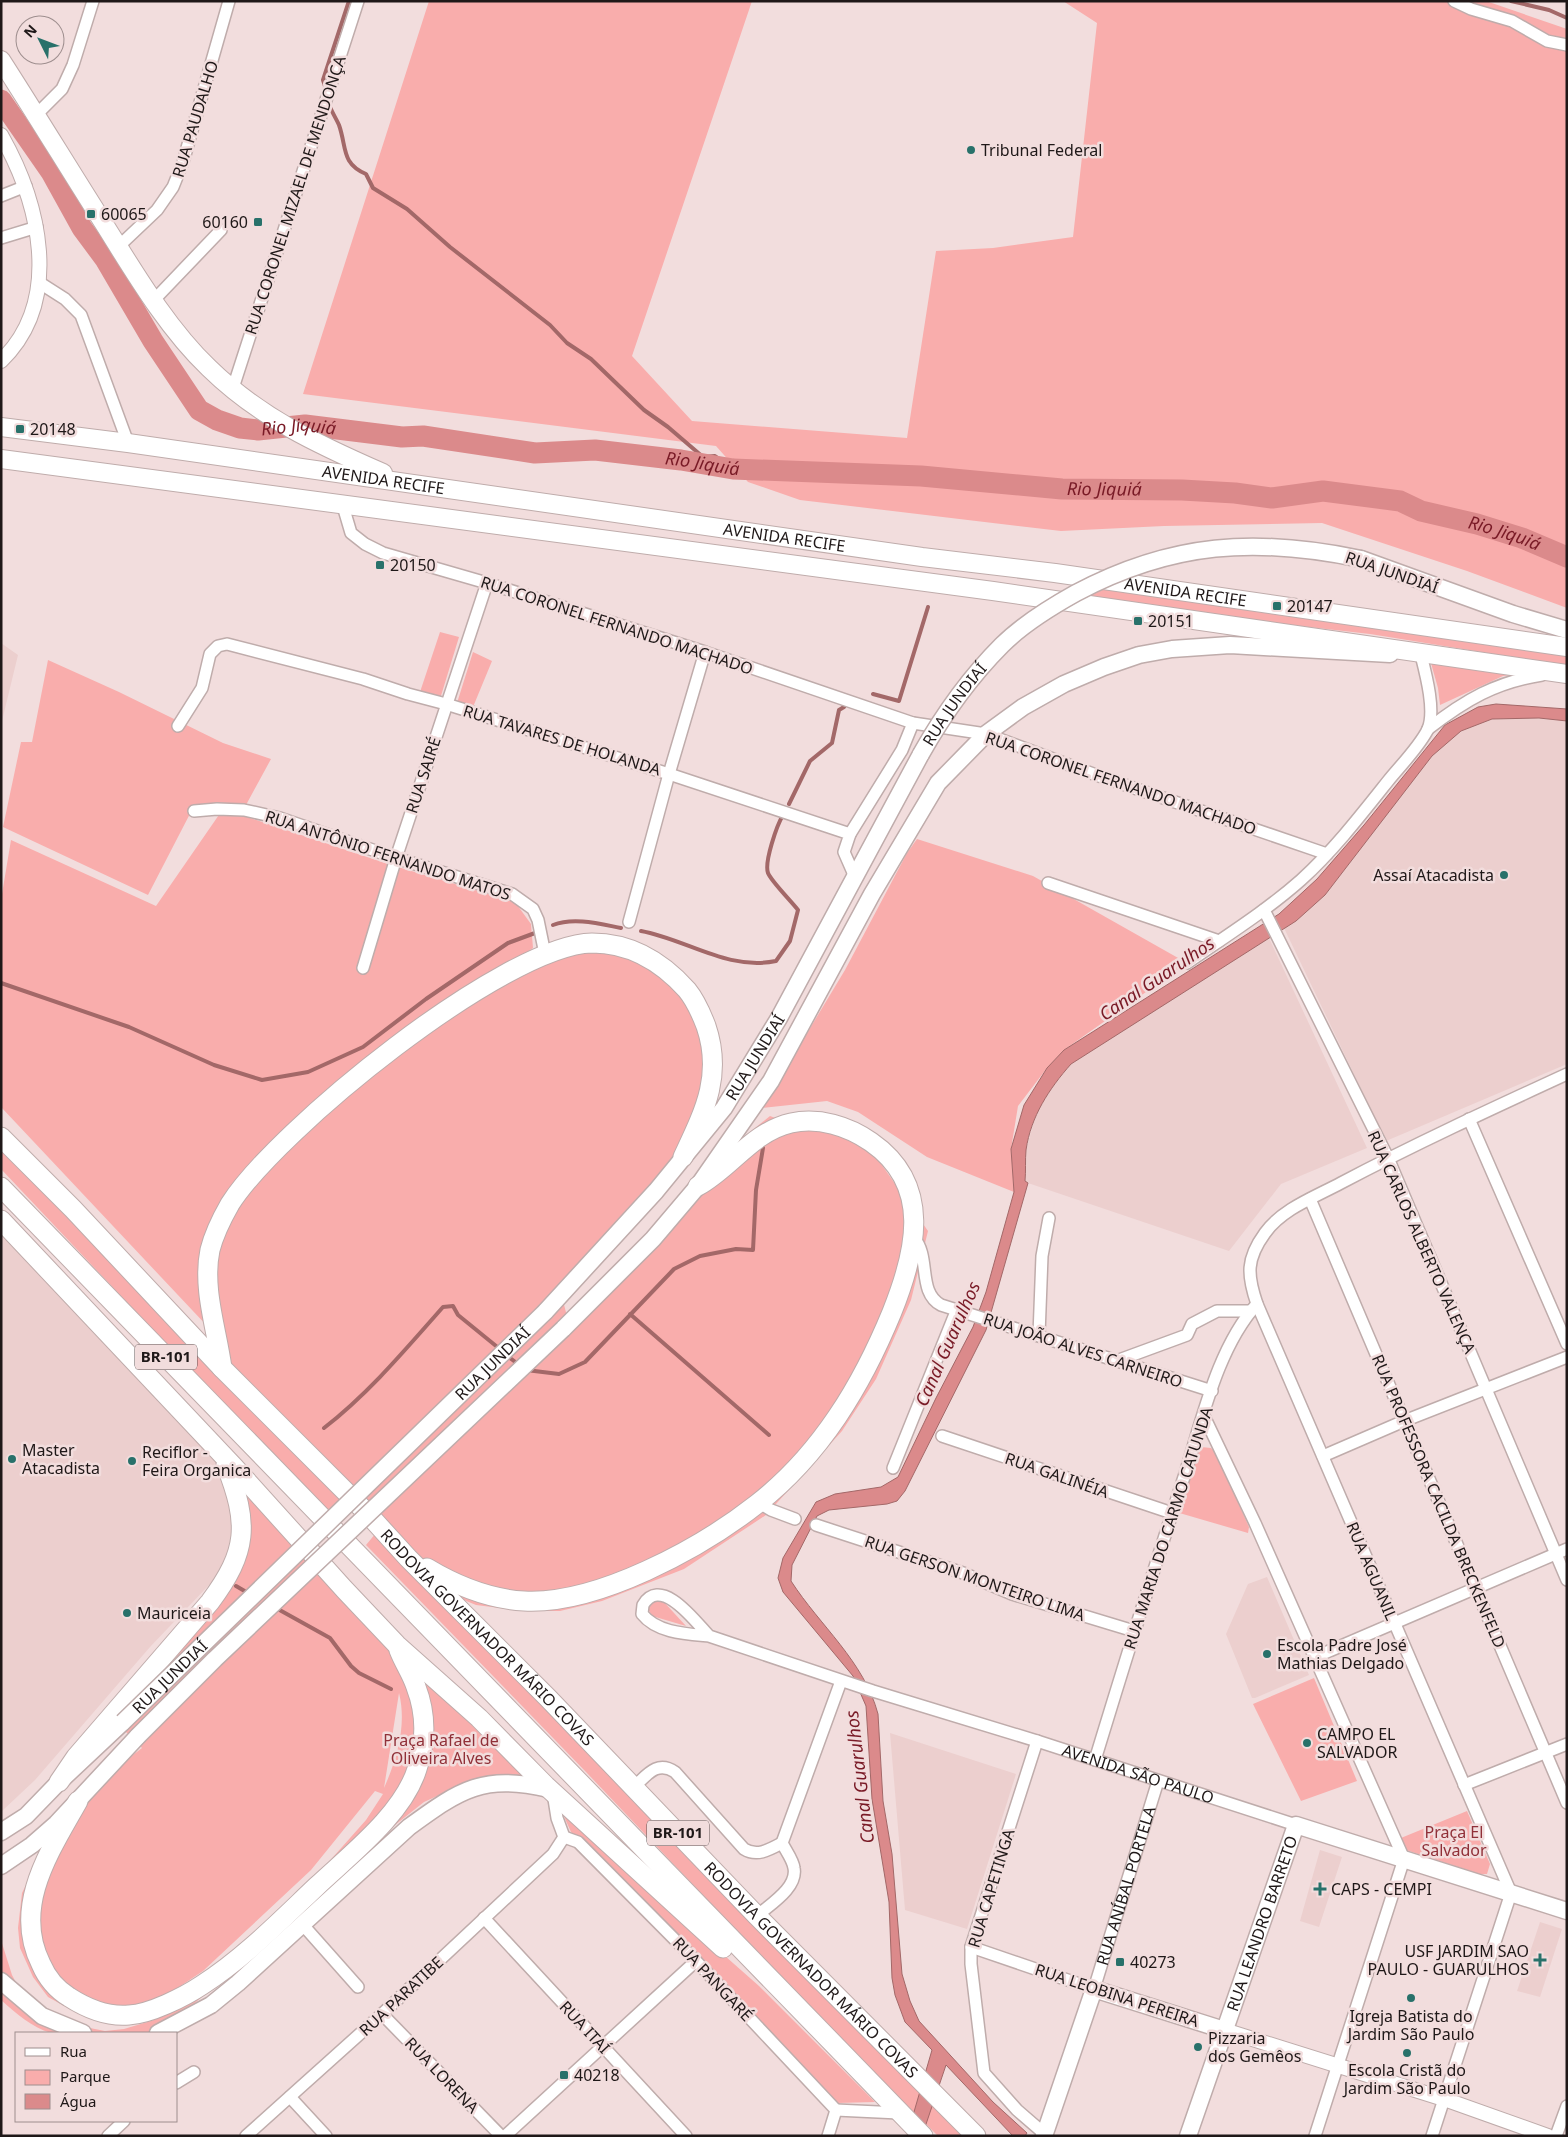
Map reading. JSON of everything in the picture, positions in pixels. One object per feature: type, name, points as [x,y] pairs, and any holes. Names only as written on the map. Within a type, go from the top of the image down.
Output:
[{"type":"highway","points":[[222,1368],[208,1288],[209,1266],[210,1251],[218,1227],[231,1203],[268,1159],[361,1074],[446,1011],[508,973],[545,954],[567,947],[592,943],[623,947],[656,962],[692,996],[701,1013],[711,1042],[712,1082],[701,1118],[683,1157]]},
{"type":"highway","points":[[408,1558],[443,1578],[482,1594],[514,1600],[550,1600],[599,1588],[656,1565],[704,1540],[759,1503],[794,1470],[825,1434],[855,1390],[878,1347],[895,1304],[906,1272],[914,1238],[914,1216],[910,1194],[894,1163],[868,1140],[850,1130],[822,1122],[793,1122],[773,1129],[752,1142],[698,1186]]},
{"type":"highway","name":"RODOVIA GOVERNADOR MÁRIO COVAS","points":[[1,1137],[73,1209],[222,1368],[368,1514],[408,1558],[634,1787],[757,1916],[976,2136]]},
{"type":"highway","name":"BR-101","points":[[1,1187],[923,2136]]},
{"type":"highway","points":[[1,1220],[222,1454],[344,1590],[397,1645],[479,1718],[551,1791],[716,1942],[803,2014]]},
{"type":"highway","points":[[59,1782],[76,1757],[204,1609],[228,1578],[240,1548],[242,1530],[241,1510],[236,1489],[222,1454]]},
{"type":"highway","points":[[78,1801],[43,1863],[33,1892],[31,1932],[36,1954],[45,1973],[58,1990],[86,2007],[128,2016],[150,2011],[201,1986],[260,1940],[341,1864],[400,1803],[417,1768],[424,1734],[423,1714],[416,1686],[397,1645]]},
{"type":"main road","points":[[1,60],[118,247],[181,337],[209,369],[287,428],[322,446],[410,484]]},
{"type":"main road","name":"AVENIDA RECIFE","points":[[1,427],[128,443],[922,556],[1065,574],[1567,647]]},
{"type":"main road","name":"AVENIDA RECIFE","points":[[1,459],[343,506],[986,590],[1563,673]]},
{"type":"main road","points":[[1,464],[33,464]]},
{"type":"main road","name":"RUA JUNDIAÍ","points":[[1,1832],[26,1816],[545,1312],[656,1191],[724,1108],[748,1070],[784,1009],[921,754],[962,690],[1003,644],[1030,622],[1054,605],[1124,571],[1174,554],[1237,546],[1291,547],[1320,550],[1361,559],[1513,614],[1567,630]]},
{"type":"main road","name":"RUA JUNDIAÍ","points":[[1,1866],[56,1824],[138,1736],[214,1659],[563,1329],[653,1239],[698,1186],[772,1081],[872,894],[938,783],[986,734],[1023,708],[1064,684],[1139,655],[1172,649],[1230,646],[1367,654],[1415,651]]},
{"type":"main road","points":[[160,2032],[211,2005],[303,1925],[409,1827],[459,1793],[497,1783],[521,1783],[551,1791]]},
{"type":"main road","name":"AVENIDA SÃO PAULO","points":[[1296,1825],[1567,1911]]},
{"type":"main road","name":"RUA LEANDRO BARRETO","points":[[1188,2136],[1296,1825]]},
{"type":"main road","points":[[1,1981],[42,2016],[81,2032]]},
{"type":"main road","name":"RUA LEOBINA PEREIRA","points":[[1094,1989],[1224,2030]]},
{"type":"main road","name":"RUA ANÍBAL PORTELA","points":[[1044,2135],[1094,1989]]},
{"type":"street","points":[[36,115],[62,89],[73,66],[92,1]]},
{"type":"street","name":"RUA PAUDALHO","points":[[118,247],[157,210],[173,187],[183,162],[229,1]]},
{"type":"street","name":"RUA CORONEL MIZAEL DE MENDONÇA","points":[[233,388],[358,1]]},
{"type":"street","points":[[1454,1],[1471,9],[1512,20],[1547,41],[1567,45]]},
{"type":"street","points":[[1,135],[5,151],[26,186],[37,227],[40,283],[34,310],[20,337],[1,361]]},
{"type":"street","points":[[1,196],[26,186]]},
{"type":"street","points":[[1,238],[37,227]]},
{"type":"street","points":[[154,300],[221,230]]},
{"type":"street","points":[[40,283],[65,299],[81,315],[128,443]]},
{"type":"street","name":"RUA CORONEL FERNANDO MACHADO","points":[[343,506],[351,533],[365,544],[383,553],[487,583],[705,652],[913,723],[986,734],[1096,775],[1327,854]]},
{"type":"street","name":"RUA SAIRÉ","points":[[363,968],[396,858],[487,583]]},
{"type":"street","name":"RUA TAVARES DE HOLANDA","points":[[178,726],[202,688],[210,654],[218,646],[226,644],[363,679],[446,704],[669,774],[850,834]]},
{"type":"street","points":[[1415,651],[1429,687],[1428,729]]},
{"type":"street","points":[[629,922],[669,774],[705,652]]},
{"type":"street","points":[[1188,963],[1219,941],[1266,914],[1302,879],[1327,854],[1372,802],[1428,729],[1462,703],[1478,694],[1514,681],[1563,673]]},
{"type":"street","points":[[855,877],[844,852],[850,834],[902,750],[913,723]]},
{"type":"street","name":"RUA ANTÔNIO FERNANDO MATOS","points":[[194,812],[217,809],[244,810],[280,818],[396,858],[512,894],[533,909],[538,920],[545,954]]},
{"type":"street","points":[[1048,883],[1219,941]]},
{"type":"street","name":"RUA CARLOS ALBERTO VALENÇA","points":[[1266,914],[1388,1158],[1567,1580]]},
{"type":"street","name":"RUA AGUANIL","points":[[1510,1893],[1323,1456],[1254,1308],[1249,1280],[1251,1261],[1256,1246],[1275,1221],[1310,1199],[1388,1158],[1567,1074]]},
{"type":"street","points":[[1470,1119],[1567,1344]]},
{"type":"street","name":"RUA PROFESSORA CACILDA BRECKENFELD","points":[[1310,1199],[1567,1803]]},
{"type":"street","points":[[1039,1336],[1042,1256],[1049,1218]]},
{"type":"street","name":"RUA JOÃO ALVES CARNEIRO","points":[[914,1238],[920,1245],[924,1255],[926,1285],[931,1298],[942,1305],[1212,1391]]},
{"type":"street","points":[[1119,1360],[1187,1335],[1192,1324],[1217,1311],[1254,1308]]},
{"type":"street","name":"RUA MARIA DO CARMO CATUNDA","points":[[1095,1760],[1134,1631],[1222,1362],[1240,1326],[1254,1308]]},
{"type":"street","points":[[894,1468],[957,1309]]},
{"type":"street","points":[[1323,1456],[1404,1421],[1567,1357]]},
{"type":"street","points":[[1204,1416],[1255,1523],[1313,1658],[1404,1859],[1315,2136]]},
{"type":"street","name":"RUA GALINÉIA","points":[[942,1436],[1172,1513]]},
{"type":"street","points":[[759,1503],[771,1510],[795,1519]]},
{"type":"street","name":"RUA GERSON MONTEIRO LIMA","points":[[816,1525],[962,1572],[1012,1594],[1134,1631]]},
{"type":"street","points":[[1313,1658],[1567,1549]]},
{"type":"street","name":"AVENIDA SÃO PAULO","points":[[709,1636],[669,1597],[658,1594],[651,1596],[642,1605],[642,1614],[654,1625],[679,1632],[709,1636],[856,1686],[1037,1741],[1296,1825]]},
{"type":"street","points":[[634,1787],[652,1771],[667,1767],[675,1772],[744,1849],[755,1853],[766,1851],[782,1843],[842,1680]]},
{"type":"street","name":"RUA CAPETINGA","points":[[1037,1741],[971,1947],[972,1974],[984,2073],[1017,2110],[1044,2135]]},
{"type":"street","points":[[1464,1785],[1567,1744]]},
{"type":"street","name":"RUA ANÍBAL PORTELA","points":[[1094,1989],[1158,1780]]},
{"type":"street","points":[[551,1791],[557,1818],[564,1836]]},
{"type":"street","name":"RUA PARATIBE","points":[[246,2136],[382,2014],[553,1854],[564,1836]]},
{"type":"street","name":"RUA PANGARÉ","points":[[564,1836],[578,1842],[585,1848],[696,1961],[836,2110]]},
{"type":"street","points":[[757,1916],[781,1895],[794,1876],[794,1868],[782,1843]]},
{"type":"street","points":[[1432,2136],[1510,1893]]},
{"type":"street","name":"RUA ITAÍ","points":[[484,1918],[686,2136]]},
{"type":"street","points":[[303,1925],[358,1987]]},
{"type":"street","name":"RUA LEOBINA PEREIRA","points":[[971,1947],[1094,1989]]},
{"type":"street","points":[[503,2136],[696,1961]]},
{"type":"street","name":"RUA LORENA","points":[[382,2014],[503,2136]]},
{"type":"street","name":"RUA LEOBINA PEREIRA","points":[[1224,2030],[1444,2099],[1548,2136]]},
{"type":"street","points":[[178,2082],[194,2072]]},
{"type":"street","points":[[290,2097],[326,2136]]},
{"type":"street","points":[[1556,2136],[1567,2106]]},
{"type":"street","points":[[828,2136],[836,2110],[899,2113]]},
{"type":"street","points":[[108,2136],[123,2122]]},
{"type":"shaded area","points":[[1,643],[18,655],[1,725]]},
{"type":"shaded area","points":[[1539,718],[1567,721],[1567,1064],[1386,1141],[1284,928],[1325,895],[1432,756],[1461,731],[1492,719]]},
{"type":"shaded area","points":[[1269,938],[1367,1148],[1281,1184],[1229,1251],[1025,1182],[1026,1150],[1042,1101],[1071,1064]]},
{"type":"shaded area","points":[[1,1222],[212,1444],[233,1501],[229,1564],[150,1647],[35,1780],[1,1812]]},
{"type":"shaded area","name":"Escola Padre José Mathias Delgado","points":[[1267,1577],[1309,1675],[1252,1698],[1226,1634],[1248,1584]]},
{"type":"shaded area","points":[[890,1733],[1016,1774],[967,1929],[905,1910]]},
{"type":"shaded area","name":"CAPS - CEMPI","points":[[1320,1850],[1342,1857],[1319,1927],[1300,1921]]},
{"type":"shaded area","name":"USF JARDIM SAO PAULO - GUARULHOS","points":[[1540,1922],[1562,1929],[1540,1997],[1517,1991]]},
{"type":"green space","points":[[429,1],[752,1],[632,356],[692,421],[907,438],[936,251],[993,248],[1073,237],[1097,23],[1063,1],[1486,1],[1567,29],[1567,608],[1467,571],[1322,523],[1164,526],[1061,531],[800,500],[748,482],[716,446],[303,394]]},
{"type":"green space","points":[[1111,584],[1567,651],[1567,666],[1370,634],[1083,596]]},
{"type":"green space","points":[[440,632],[459,637],[440,699],[420,692]]},
{"type":"green space","points":[[473,652],[492,661],[473,707],[457,703]]},
{"type":"green space","points":[[1429,656],[1534,671],[1503,676],[1440,705],[1438,688]]},
{"type":"green space","points":[[48,660],[119,692],[223,743],[271,759],[246,805],[194,806],[148,895],[3,827],[21,742],[32,742]]},
{"type":"green space","points":[[223,809],[388,864],[515,902],[531,924],[533,948],[381,1050],[224,1199],[200,1250],[203,1300],[209,1328],[1,1107],[1,900],[11,840],[156,906]]},
{"type":"green space","points":[[917,839],[1033,876],[1187,963],[1064,1050],[1047,1068],[1018,1106],[1011,1149],[1014,1192],[927,1157],[858,1112],[827,1101],[762,1108],[845,970],[907,853]]},
{"type":"green space","points":[[627,942],[678,981],[713,1065],[682,1157],[562,1297],[568,1320],[723,1154],[770,1116],[797,1126],[836,1128],[877,1158],[928,1231],[911,1300],[876,1379],[842,1431],[766,1515],[684,1569],[602,1601],[560,1611],[525,1611],[476,1605],[442,1591],[222,1368],[208,1289],[231,1203],[392,1050],[567,947]]},
{"type":"green space","points":[[1,1141],[344,1498],[330,1512],[241,1423],[1,1169]]},
{"type":"green space","points":[[1201,1447],[1211,1448],[1216,1453],[1249,1527],[1248,1533],[1176,1512],[1198,1449]]},
{"type":"green space","name":"Praça Rafael de Oliveira Alves","points":[[239,1472],[546,1786],[457,1787],[424,1802],[395,1825],[195,2003],[149,2032],[49,2032],[24,2020],[1,2000],[1,1940],[12,1975],[23,1996],[60,2022],[105,2031],[124,2029],[154,2020],[185,2000],[279,1918],[366,1820],[383,1794],[375,1791],[311,1870],[203,1971],[149,2007],[93,2013],[66,2007],[48,1997],[33,1977],[20,1948],[18,1928],[22,1893],[39,1858],[54,1837],[125,1761],[142,1748],[111,1717],[233,1575]],"holes":[[[399,1693],[402,1717],[397,1754],[384,1788]]]},
{"type":"green space","points":[[376,1533],[969,2136],[938,2136],[831,2030],[586,1772],[366,1545]]},
{"type":"green space","points":[[653,1601],[663,1601],[686,1626],[652,1616],[648,1609]]},
{"type":"green space","name":"CAMPO EL SALVADOR","points":[[1314,1678],[1357,1781],[1301,1801],[1253,1704]]},
{"type":"green space","name":"Praça El Salvador","points":[[1467,1811],[1490,1864],[1487,1874],[1479,1874],[1400,1848],[1396,1840]]},
{"type":"green space","points":[[562,1812],[759,1986],[875,2102],[836,2103],[704,1963],[571,1832]]},
{"type":"water","points":[[1496,704],[1567,709],[1567,721],[1539,718],[1492,719],[1461,731],[1432,756],[1325,895],[1296,921],[1071,1064],[1063,1073],[1042,1104],[1028,1138],[1025,1181],[1028,1183],[986,1330],[905,1491],[897,1501],[887,1504],[829,1510],[817,1516],[792,1565],[791,1581],[852,1660],[863,1677],[878,1714],[883,1801],[892,1854],[902,1974],[910,2001],[919,2021],[993,2102],[1027,2133],[1025,2136],[1013,2136],[946,2065],[922,2136],[907,2136],[932,2050],[905,2022],[895,1995],[892,1978],[889,1902],[872,1799],[866,1706],[853,1676],[783,1592],[778,1578],[783,1558],[816,1502],[835,1494],[881,1487],[898,1477],[973,1327],[986,1292],[1014,1192],[1011,1149],[1024,1105],[1047,1068],[1064,1050],[1279,914],[1317,879],[1364,825],[1445,725],[1478,707]]},
{"type":"waterway","points":[[326,89],[323,80],[349,1]]},
{"type":"waterway","points":[[1511,1],[1549,10],[1567,18]]},
{"type":"waterway","name":"Rio Jiquiá","points":[[1,100],[51,172],[82,228],[105,259],[153,341],[199,410],[217,420],[240,428],[258,430],[305,425],[402,437],[423,436],[535,453],[595,450],[681,460],[733,469],[921,476],[1062,489],[1182,490],[1235,493],[1272,498],[1323,491],[1400,501],[1421,511],[1477,524],[1522,538],[1567,557]]},
{"type":"waterway","points":[[329,104],[339,125],[349,160],[358,170],[366,174],[373,188],[407,209],[450,247],[550,325],[567,343],[591,359],[644,410],[668,427],[703,457],[715,456],[733,469]]},
{"type":"waterway","points":[[873,694],[899,701],[928,607]]},
{"type":"waterway","points":[[789,804],[810,761],[832,743],[839,710],[844,707]]},
{"type":"waterway","points":[[641,931],[741,962],[776,961],[790,941],[798,910],[770,877],[767,868],[769,852],[783,815]]},
{"type":"waterway","points":[[553,925],[578,921],[621,928]]},
{"type":"waterway","points":[[1,983],[129,1027],[214,1065],[262,1080],[308,1072],[363,1047],[426,999],[508,943],[535,933]]},
{"type":"waterway","points":[[526,1370],[559,1374],[585,1362],[674,1269],[700,1256],[736,1249],[753,1250],[756,1190],[763,1148]]},
{"type":"waterway","points":[[324,1428],[371,1386],[443,1307],[453,1306],[458,1315],[501,1350]]},
{"type":"waterway","points":[[630,1314],[769,1435]]},
{"type":"waterway","points":[[506,1355],[518,1364]]},
{"type":"waterway","points":[[236,1586],[248,1593]]},
{"type":"waterway","points":[[276,1608],[330,1638],[351,1666],[359,1673],[391,1689]]},
{"type":"place","name":"Tribunal Federal","points":[[971,150]]},
{"type":"place","name":"60065","points":[[91,214]]},
{"type":"place","name":"60160","points":[[258,222]]},
{"type":"place","name":"20148","points":[[20,429]]},
{"type":"place","name":"20150","points":[[380,565]]},
{"type":"place","name":"20147","points":[[1277,606]]},
{"type":"place","name":"20151","points":[[1138,621]]},
{"type":"place","name":"Assaí Atacadista","points":[[1504,875]]},
{"type":"place","name":"Master Atacadista","points":[[12,1459]]},
{"type":"place","name":"Reciflor - Feira Organica","points":[[132,1461]]},
{"type":"place","name":"Mauriceia","points":[[127,1613]]},
{"type":"place","name":"Escola Padre José Mathias Delgado","points":[[1267,1654]]},
{"type":"place","name":"CAMPO EL SALVADOR","points":[[1307,1743]]},
{"type":"place","name":"CAPS - CEMPI","points":[[1320,1889]]},
{"type":"place","name":"USF JARDIM SAO PAULO - GUARULHOS","points":[[1540,1960]]},
{"type":"place","name":"40273","points":[[1120,1962]]},
{"type":"place","name":"Igreja Batista do Jardim São Paulo","points":[[1411,1998]]},
{"type":"place","name":"Pizzaria dos Gemêos","points":[[1198,2047]]},
{"type":"place","name":"Escola Cristã do Jardim São Paulo","points":[[1407,2053]]},
{"type":"place","name":"40218","points":[[564,2075]]},
{"type":"water label","name":"Canal Guarulhos","points":[[1157,979]]},
{"type":"water label","name":"Canal Guarulhos","points":[[948,1344]]},
{"type":"water label","name":"Canal Guarulhos","points":[[860,1777]]}]
